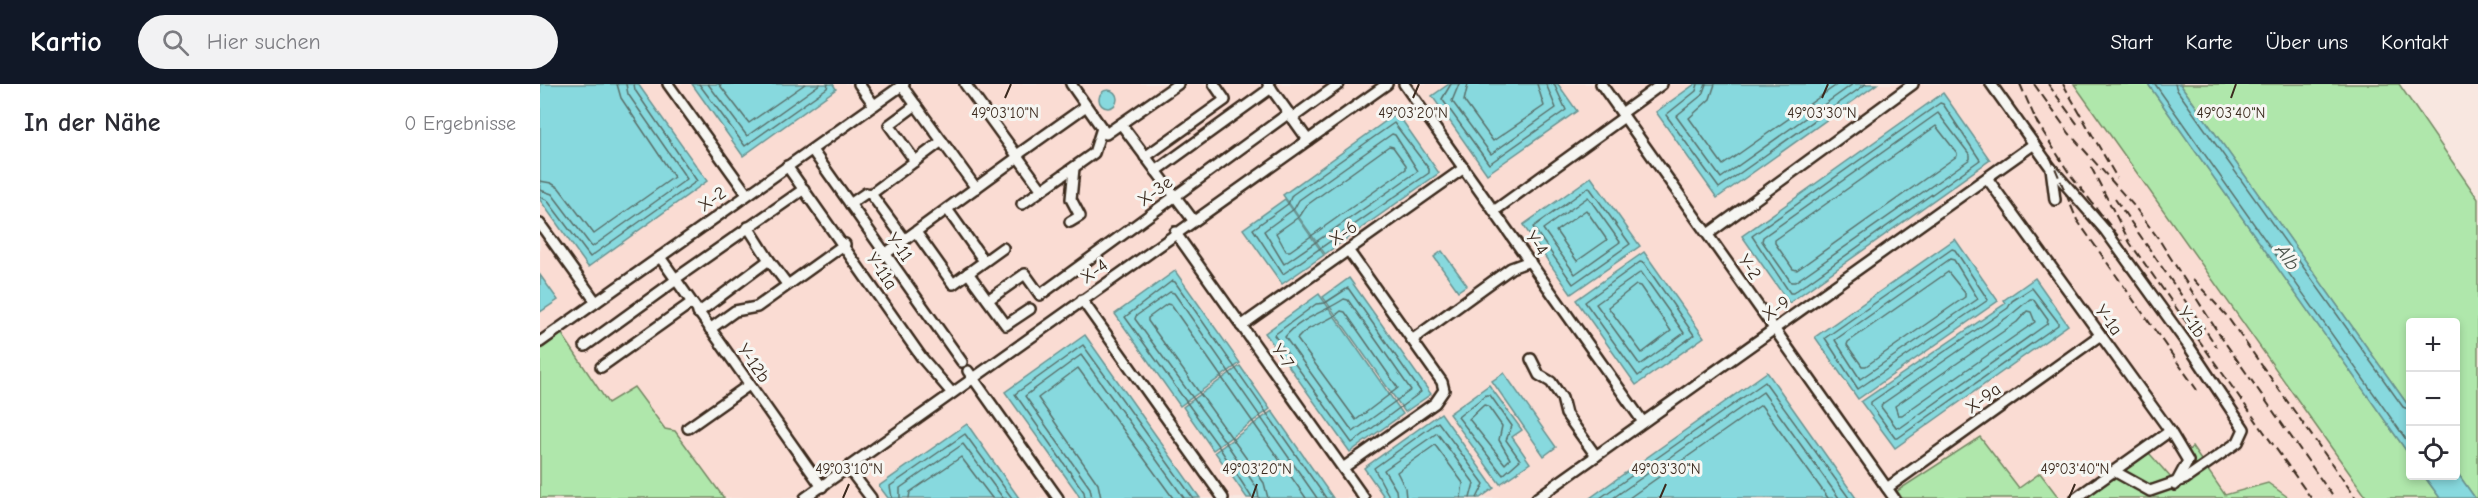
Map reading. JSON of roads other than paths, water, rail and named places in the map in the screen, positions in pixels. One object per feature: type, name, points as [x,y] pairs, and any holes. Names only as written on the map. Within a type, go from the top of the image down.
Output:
[{"type":"street","points":[[668,84],[747,194]]},
{"type":"street","points":[[859,84],[874,105]]},
{"type":"street","points":[[965,84],[1042,190]]},
{"type":"street","points":[[1071,84],[1104,131]]},
{"type":"street","points":[[1022,204],[1094,153],[1104,131],[1121,124],[1178,84]]},
{"type":"street","points":[[1145,157],[1225,100],[1214,84]]},
{"type":"street","name":"X-3e","points":[[988,300],[1025,274],[1040,295],[1175,196],[1339,84]]},
{"type":"street","name":"X-4","points":[[805,498],[849,469],[952,393],[970,374],[1082,300],[1387,84]]},
{"type":"street","name":"Y-4","points":[[1404,84],[1643,422]]},
{"type":"street","name":"Y-2","points":[[1600,84],[1894,498]]},
{"type":"street","points":[[1494,211],[1662,84]]},
{"type":"street","points":[[1708,234],[1912,84]]},
{"type":"street","name":"Y-1b","points":[[1990,84],[2051,168],[2105,230],[2242,422],[2244,429],[2238,441],[2175,485]]},
{"type":"street","points":[[903,85],[976,188]]},
{"type":"street","name":"X-2","points":[[540,342],[903,85]]},
{"type":"street","points":[[1156,171],[1270,86],[1308,140]]},
{"type":"street","points":[[915,161],[889,125],[916,105]]},
{"type":"street","points":[[885,254],[1086,106]]},
{"type":"street","points":[[1121,124],[1193,220]]},
{"type":"street","points":[[850,204],[866,193],[871,194],[942,141]]},
{"type":"street","name":"X-9","points":[[1537,498],[2034,144]]},
{"type":"street","name":"Y-11","points":[[812,150],[962,362]]},
{"type":"street","name":"Y-11a","points":[[787,166],[922,358],[952,393]]},
{"type":"street","points":[[1070,222],[1080,216],[1071,199],[1074,168]]},
{"type":"street","name":"X-6","points":[[1242,326],[1464,168]]},
{"type":"street","name":"Y-1b","points":[[2051,168],[2055,200]]},
{"type":"street","name":"Y-1a","points":[[1988,178],[2099,336],[2170,431],[2188,461],[2175,485]]},
{"type":"street","points":[[585,346],[804,189]]},
{"type":"street","points":[[871,194],[905,240]]},
{"type":"street","points":[[947,209],[984,261]]},
{"type":"street","points":[[540,224],[596,302]]},
{"type":"street","points":[[748,227],[769,261],[787,284]]},
{"type":"street","points":[[916,232],[953,284],[1003,248]]},
{"type":"street","name":"Y-7","points":[[1175,232],[1364,498]]},
{"type":"street","points":[[710,329],[735,311],[757,307],[844,244]]},
{"type":"street","points":[[1342,468],[1442,395],[1442,382],[1348,250]]},
{"type":"street","name":"Y-12b","points":[[660,257],[822,487]]},
{"type":"street","points":[[698,313],[769,261]]},
{"type":"street","points":[[1412,340],[1511,268],[1530,261]]},
{"type":"street","points":[[968,273],[1006,325],[1030,309]]},
{"type":"street","points":[[1082,300],[1223,498]]},
{"type":"street","points":[[601,367],[691,303]]},
{"type":"street","name":"X-9a","points":[[1887,488],[2099,336]]},
{"type":"street","points":[[1531,358],[1532,366],[1539,375],[1551,382],[1562,398],[1566,414],[1596,456]]},
{"type":"street","points":[[970,374],[1058,498]]},
{"type":"street","points":[[688,428],[749,385]]},
{"type":"street","points":[[2076,498],[2170,431]]},
{"type":"street","points":[[849,469],[871,498]]},
{"type":"street","points":[[2114,471],[2150,491],[2175,485]]},
{"type":"water","points":[[540,84],[638,84],[707,181],[588,267],[540,200]]},
{"type":"water","points":[[692,84],[833,84],[836,89],[743,156]]},
{"type":"water","points":[[1449,84],[1558,84],[1577,111],[1487,174],[1432,96]]},
{"type":"water","points":[[1695,84],[1877,84],[1717,198],[1656,112]]},
{"type":"water","name":"Alb","points":[[2148,84],[2180,84],[2406,402],[2406,450]]},
{"type":"water","points":[[1104,90],[1112,90],[1117,95],[1115,106],[1104,108],[1099,103],[1099,95]]},
{"type":"water","points":[[1943,93],[1990,160],[1789,303],[1742,236]]},
{"type":"water","points":[[1397,113],[1439,173],[1325,254],[1283,195]]},
{"type":"water","points":[[1591,177],[1640,246],[1571,294],[1523,225]]},
{"type":"water","points":[[1285,199],[1324,255],[1282,284],[1243,229]]},
{"type":"water","points":[[1955,239],[1998,301],[1858,399],[1815,337]]},
{"type":"water","points":[[1442,251],[1467,285],[1458,291],[1434,257]]},
{"type":"water","points":[[1644,252],[1704,337],[1636,385],[1576,300]]},
{"type":"water","points":[[1175,271],[1240,363],[1180,406],[1115,314]]},
{"type":"water","points":[[540,275],[558,300],[540,312]]},
{"type":"water","points":[[1349,278],[1431,394],[1405,412],[1323,297]]},
{"type":"water","points":[[2035,278],[2068,325],[1895,448],[1861,402],[2006,303],[2004,300]]},
{"type":"water","points":[[1319,294],[1403,414],[1350,452],[1265,333]]},
{"type":"water","points":[[1085,335],[1200,498],[1080,498],[1005,392]]},
{"type":"water","points":[[1240,366],[1270,409],[1213,450],[1183,407]]},
{"type":"water","points":[[1767,372],[1856,498],[1590,498]]},
{"type":"water","points":[[1504,373],[1556,447],[1544,456],[1492,381]]},
{"type":"water","points":[[1489,385],[1522,430],[1512,437],[1530,463],[1500,484],[1449,414]]},
{"type":"water","points":[[1272,411],[1333,498],[1247,498],[1215,452]]},
{"type":"water","points":[[1441,413],[1494,488],[1480,498],[1385,498],[1364,468]]},
{"type":"water","points":[[967,424],[1019,498],[888,498],[879,486]]},
{"type":"water","points":[[2460,477],[2475,498],[2440,498],[2427,480],[2460,480]]},
{"type":"railway","points":[[2020,84],[2038,125]]},
{"type":"railway","points":[[2034,84],[2069,133],[2134,206],[2158,238],[2219,334],[2334,498]]},
{"type":"railway","points":[[2048,84],[2078,125]]},
{"type":"railway","points":[[2063,84],[2117,178]]},
{"type":"railway","points":[[2035,119],[2069,173],[2122,241]]},
{"type":"railway","points":[[2050,156],[2077,220],[2197,390]]},
{"type":"railway","points":[[2091,167],[2130,243],[2311,498]]},
{"type":"railway","points":[[2115,199],[2217,347]]},
{"type":"railway","points":[[2193,279],[2226,315],[2356,498]]}]
